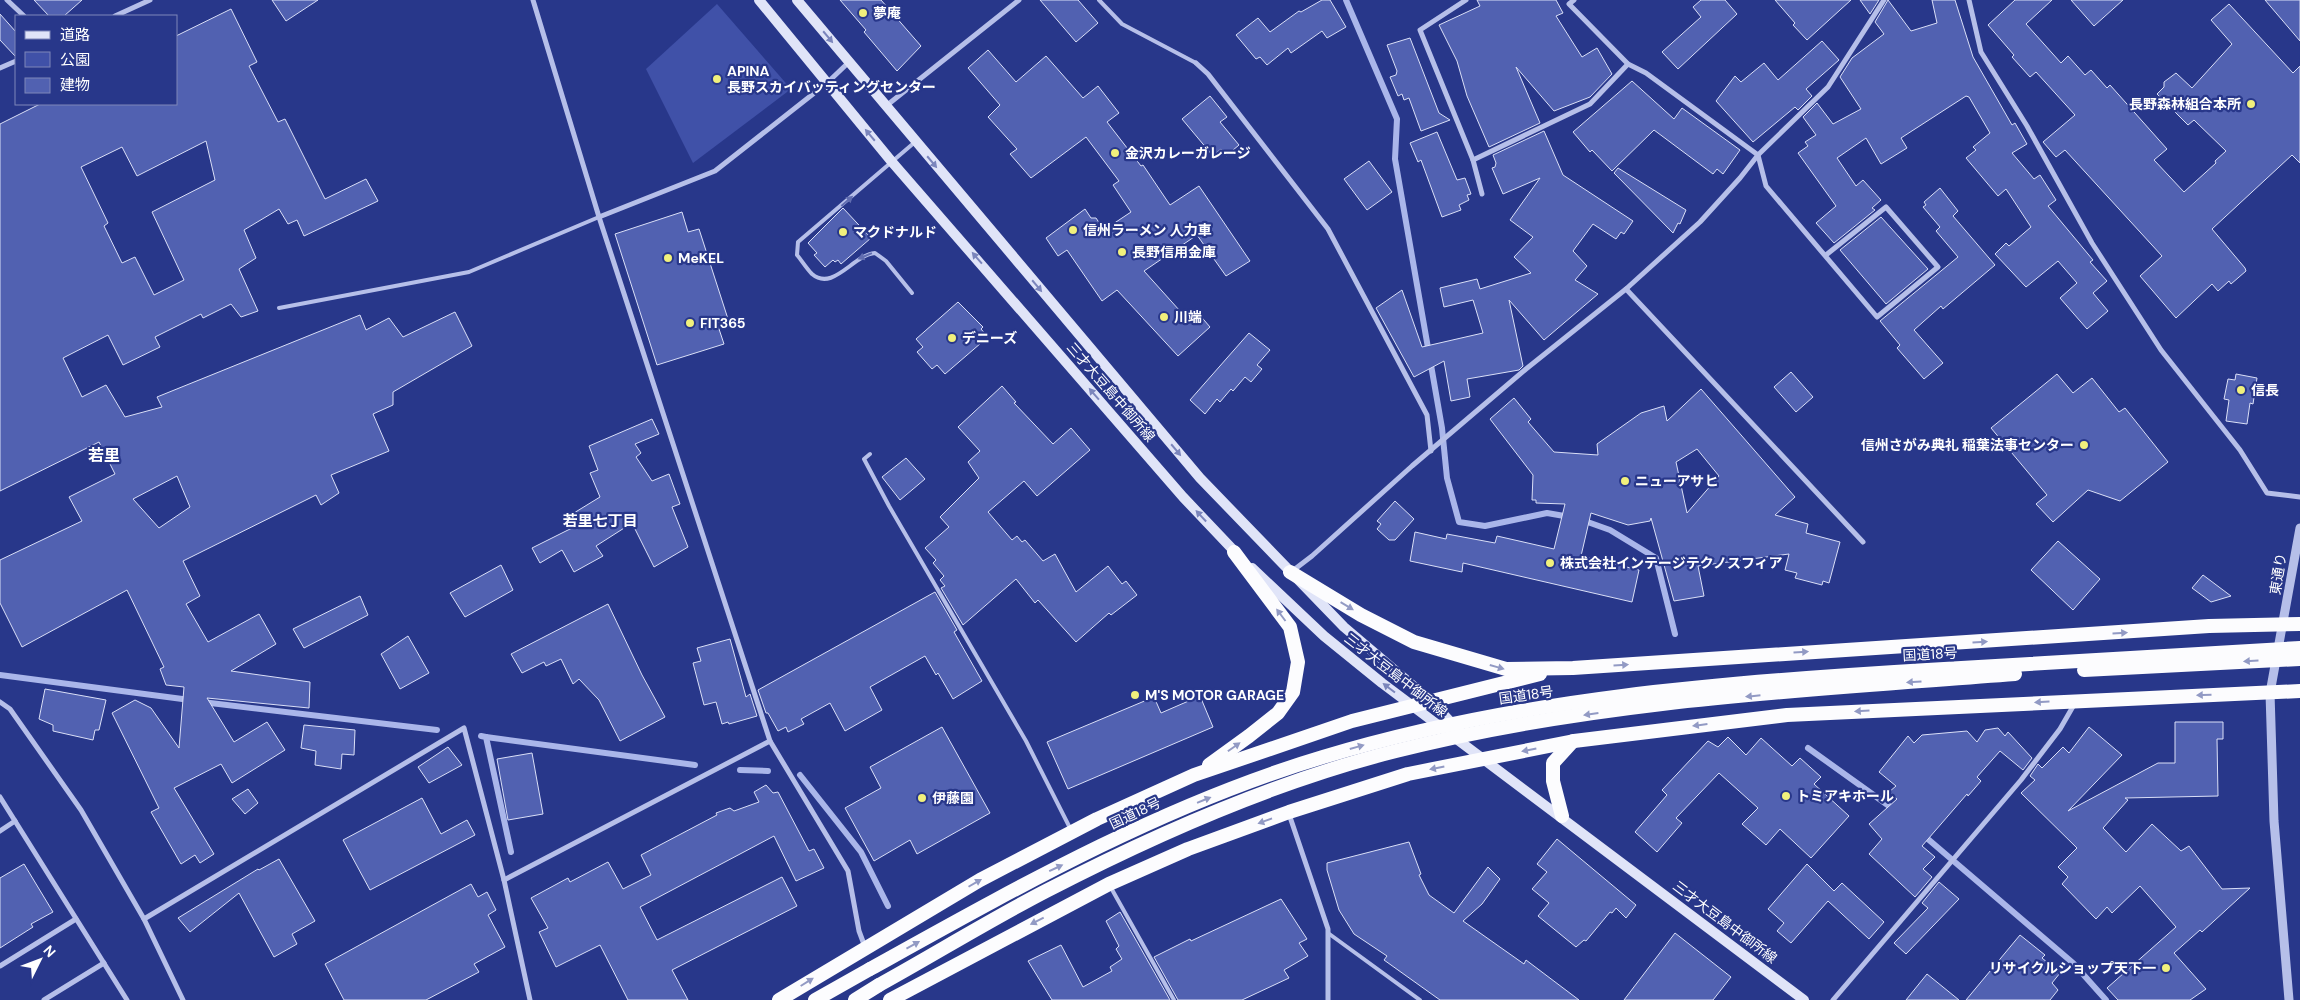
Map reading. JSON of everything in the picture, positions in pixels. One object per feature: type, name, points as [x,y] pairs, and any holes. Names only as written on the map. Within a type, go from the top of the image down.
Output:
[{"type":"highway","points":[[1194,775],[1250,736],[1278,712],[1293,692],[1298,662],[1290,627],[1234,552]]},
{"type":"highway","points":[[1290,572],[1361,615],[1414,642],[1506,669],[1573,668],[2209,626],[2300,624]]},
{"type":"highway","name":"国道18号","points":[[815,1000],[1038,876],[1159,819],[1248,782],[1319,758],[1391,737],[1504,714],[1631,696],[1801,678],[2300,648]]},
{"type":"highway","name":"国道18号","points":[[855,1000],[1046,891],[1165,834],[1254,796],[1395,751],[1509,727],[1624,709],[1806,690],[2032,673],[2300,659]]},
{"type":"highway","points":[[779,1000],[980,880],[1072,832],[1194,775],[1352,722],[1431,701],[1573,668]]},
{"type":"highway","points":[[890,1000],[1109,884],[1188,848],[1288,812],[1408,774],[1574,741],[1787,715],[2300,691]]},
{"type":"highway","points":[[1562,816],[1552,781],[1552,763],[1574,741]]},
{"type":"main road","name":"三才大豆島中御所線","points":[[759,0],[892,162],[1183,497],[1234,552],[1324,636],[1413,706],[1562,816],[1804,1000]]},
{"type":"main road","name":"三才大豆島中御所線","points":[[797,0],[1200,478],[1344,628],[1431,701],[1485,759]]},
{"type":"street","points":[[7,0],[23,15]]},
{"type":"street","points":[[117,15],[150,0]]},
{"type":"street","points":[[533,0],[599,217],[770,740],[848,871],[859,931],[865,947]]},
{"type":"street","points":[[886,106],[1019,0]]},
{"type":"street","points":[[1466,0],[1420,30],[1473,160],[1482,194]]},
{"type":"street","points":[[1290,572],[1312,556],[1526,369],[1626,289],[1700,222],[1758,155],[1828,88],[1884,0]]},
{"type":"street","points":[[1969,0],[1980,52],[2027,126],[2092,243],[2161,350],[2240,450],[2267,493],[2300,497]]},
{"type":"street","points":[[1570,1],[1628,64],[1646,73],[1758,155],[1766,186],[1877,317],[1938,267],[1886,207],[1826,255]]},
{"type":"street","points":[[0,68],[15,61]]},
{"type":"street","points":[[599,217],[714,171],[827,83],[850,62]]},
{"type":"street","points":[[1196,63],[1208,74],[1328,229],[1427,415],[1431,451]]},
{"type":"street","points":[[1473,160],[1590,104],[1628,64]]},
{"type":"street","points":[[1626,289],[1863,542]]},
{"type":"street","name":"東通り","points":[[2289,1000],[2274,822],[2270,693],[2300,528]]},
{"type":"street","points":[[1834,1000],[1945,867],[2027,773],[2060,729],[2076,700]]},
{"type":"street","points":[[0,702],[10,709],[81,810],[144,919],[183,1000]]},
{"type":"street","points":[[144,919],[464,728],[504,880],[530,1000]]},
{"type":"street","points":[[504,880],[770,740]]},
{"type":"street","points":[[0,797],[127,1000]]},
{"type":"street","points":[[1288,812],[1328,933],[1328,1000]]},
{"type":"street","points":[[0,831],[15,822]]},
{"type":"street","points":[[0,966],[76,919]]},
{"type":"street","points":[[44,1000],[104,963]]},
{"type":"lane","points":[[1100,0],[1122,24],[1196,63]]},
{"type":"lane","points":[[912,293],[886,261],[875,252],[866,254],[830,279],[822,280],[812,274],[797,255],[798,242],[915,142]]},
{"type":"lane","points":[[279,308],[470,272],[599,217]]},
{"type":"lane","points":[[870,454],[864,460],[1026,740],[1072,832]]},
{"type":"lane","points":[[1109,884],[1174,1000]]},
{"type":"lane","points":[[1328,933],[1420,1000]]},
{"type":"green space","name":"APINA 長野スカイバッティングセンター","points":[[717,4],[791,89],[693,163],[646,69]]},
{"type":"building","points":[[34,0],[82,0],[65,15],[48,15]]},
{"type":"building","points":[[272,0],[318,0],[286,21]]},
{"type":"building","points":[[840,0],[881,0],[921,46],[897,71]]},
{"type":"building","points":[[1040,0],[1078,0],[1098,23],[1076,42]]},
{"type":"building","points":[[1322,0],[1330,0],[1346,27],[1327,38],[1322,31],[1291,53],[1288,48],[1267,65],[1260,57],[1256,59],[1236,35],[1258,18],[1270,32],[1299,11],[1301,12]]},
{"type":"building","points":[[1477,0],[1556,0],[1563,13],[1556,16],[1582,57],[1597,48],[1612,74],[1590,97],[1554,111],[1516,67],[1540,123],[1489,147],[1467,96],[1457,61],[1439,25],[1480,6]]},
{"type":"building","points":[[1701,0],[1725,0],[1737,14],[1678,69],[1662,52],[1701,17],[1693,7]]},
{"type":"building","points":[[1775,0],[1851,0],[1807,40],[1793,25],[1795,23]]},
{"type":"building","points":[[1860,0],[1879,0],[1870,14]]},
{"type":"building","points":[[1888,0],[1911,31],[1937,23],[1932,0],[1955,0],[1973,57],[2012,125],[2015,123],[2027,144],[2012,153],[2034,179],[2040,175],[2056,200],[2048,206],[2093,260],[2090,262],[2107,281],[2093,293],[2108,311],[2087,329],[2060,298],[2077,283],[2058,261],[2026,287],[1995,254],[2006,243],[2009,246],[2031,227],[2006,189],[1998,196],[1966,158],[1976,150],[1973,147],[1990,133],[1969,97],[1966,96],[1901,138],[1907,148],[1881,164],[1866,138],[1837,158],[1856,186],[1863,180],[1881,200],[1872,208],[1875,210],[1834,243],[1816,223],[1836,206],[1798,153],[1808,146],[1805,142],[1816,135],[1803,117],[1817,103],[1833,124],[1861,109],[1840,77],[1852,58],[1884,34],[1875,22]]},
{"type":"building","points":[[2015,0],[2052,0],[2026,24],[2061,63],[2068,56],[2085,75],[2091,70],[2107,88],[2110,85],[2167,149],[2154,160],[2184,192],[2216,163],[2215,161],[2226,151],[2194,120],[2188,125],[2157,94],[2164,87],[2164,82],[2176,73],[2192,88],[2232,44],[2211,20],[2229,4],[2293,73],[2300,66],[2300,163],[2292,155],[2212,229],[2245,268],[2246,271],[2231,284],[2229,281],[2218,291],[2212,284],[2176,318],[2140,276],[2162,256],[2065,150],[2056,157],[2043,142],[2075,115],[2036,72],[2030,77],[1988,25]]},
{"type":"building","points":[[2071,0],[2123,0],[2094,26]]},
{"type":"building","points":[[2265,0],[2300,0],[2300,41]]},
{"type":"building","points":[[231,9],[257,62],[249,66],[278,122],[285,119],[325,199],[366,179],[378,201],[304,236],[297,220],[288,224],[279,209],[244,230],[256,258],[239,269],[258,311],[241,317],[231,304],[203,318],[201,314],[155,337],[160,347],[123,365],[108,335],[63,358],[82,397],[106,385],[125,417],[162,407],[157,397],[360,315],[366,330],[389,318],[403,337],[455,312],[472,346],[393,392],[393,405],[373,414],[389,451],[331,475],[339,493],[321,505],[316,495],[183,561],[200,596],[186,604],[208,642],[259,614],[276,644],[231,671],[310,682],[309,708],[207,698],[234,742],[267,722],[285,750],[232,783],[221,764],[174,788],[214,854],[200,863],[195,855],[181,864],[151,812],[159,808],[112,713],[135,700],[151,708],[179,748],[184,687],[166,685],[160,669],[164,667],[127,590],[22,647],[0,603],[0,560],[82,521],[69,497],[115,474],[99,442],[0,491],[0,124],[38,105],[178,105],[178,35]],"holes":[[[206,141],[215,180],[152,212],[184,280],[154,295],[135,257],[122,263],[104,226],[108,223],[81,167],[122,147],[137,176]],[[177,476],[190,507],[159,528],[133,499]]]},
{"type":"building","points":[[0,14],[15,31],[15,56],[0,40]]},
{"type":"building","points":[[1410,38],[1439,113],[1450,120],[1421,131],[1409,98],[1404,100],[1402,94],[1398,96],[1390,77],[1396,75],[1397,71],[1387,45]]},
{"type":"building","points":[[1822,41],[1839,60],[1806,89],[1812,96],[1798,110],[1795,107],[1753,142],[1716,101],[1735,76],[1741,82],[1764,63],[1778,80]]},
{"type":"building","points":[[988,50],[1016,82],[1046,56],[1083,98],[1098,86],[1119,113],[1107,122],[1141,166],[1143,165],[1170,205],[1199,186],[1250,261],[1226,276],[1197,235],[1144,271],[1189,321],[1198,313],[1210,327],[1178,356],[1117,290],[1102,301],[1067,250],[1058,256],[1046,238],[1085,209],[1091,218],[1096,218],[1104,230],[1131,212],[1113,185],[1119,181],[1086,137],[1031,178],[1010,154],[1017,149],[988,117],[1000,105],[968,68]]},
{"type":"building","points":[[1632,81],[1674,119],[1682,108],[1740,150],[1723,174],[1717,169],[1713,174],[1654,130],[1612,171],[1592,150],[1590,152],[1573,132]]},
{"type":"building","points":[[1210,96],[1227,117],[1220,122],[1239,145],[1226,156],[1221,149],[1213,156],[1182,119]]},
{"type":"building","points":[[1544,131],[1563,175],[1633,221],[1624,234],[1621,232],[1616,239],[1593,224],[1573,251],[1587,266],[1575,280],[1598,294],[1544,340],[1509,300],[1523,366],[1519,370],[1467,379],[1470,397],[1451,401],[1444,361],[1414,377],[1376,308],[1402,290],[1422,347],[1483,333],[1473,300],[1444,307],[1440,288],[1477,279],[1480,289],[1531,273],[1514,257],[1533,237],[1510,220],[1540,178],[1503,194],[1492,168],[1495,167],[1496,163],[1493,155]]},
{"type":"building","points":[[1437,132],[1457,180],[1465,178],[1471,194],[1467,195],[1469,200],[1459,205],[1461,210],[1442,217],[1421,160],[1418,162],[1410,143]]},
{"type":"building","points":[[1369,161],[1392,192],[1367,210],[1344,179]]},
{"type":"building","points":[[1618,168],[1686,210],[1680,224],[1678,223],[1673,233],[1614,173]]},
{"type":"building","points":[[1940,188],[1958,211],[1953,216],[1995,265],[1943,309],[1941,306],[1914,330],[1943,363],[1924,379],[1897,348],[1900,345],[1880,321],[1958,257],[1936,231],[1940,227],[1923,207],[1926,205],[1924,202]]},
{"type":"building","name":"マクドナルド","points":[[843,208],[871,238],[841,264],[838,260],[835,262],[833,260],[825,267],[814,255],[817,253],[808,243]]},
{"type":"building","points":[[682,212],[688,232],[699,229],[728,319],[717,323],[724,344],[657,365],[615,234]]},
{"type":"building","points":[[1881,217],[1928,269],[1886,304],[1840,250]]},
{"type":"building","name":"デニーズ","points":[[958,302],[983,327],[981,329],[988,337],[945,374],[937,365],[932,369],[917,352],[923,347],[916,339]]},
{"type":"building","points":[[1249,333],[1270,350],[1257,365],[1262,369],[1251,382],[1245,377],[1220,402],[1217,399],[1205,414],[1190,400]]},
{"type":"building","points":[[1791,372],[1813,397],[1796,412],[1774,387]]},
{"type":"building","points":[[2057,374],[2073,393],[2092,378],[2119,412],[2125,408],[2168,462],[2120,501],[2088,490],[2053,522],[2036,504],[2047,495],[1991,428]]},
{"type":"building","name":"信長","points":[[2236,374],[2257,378],[2253,404],[2250,403],[2247,424],[2226,421],[2229,400],[2224,399],[2228,379],[2235,380]]},
{"type":"building","points":[[1002,386],[1016,402],[1014,403],[1053,444],[1071,428],[1090,450],[1037,496],[1024,481],[988,512],[1012,540],[1017,536],[1022,542],[1025,540],[1043,561],[1055,554],[1076,592],[1108,566],[1122,584],[1126,581],[1137,595],[1111,615],[1109,613],[1076,642],[1038,600],[1035,603],[1016,579],[963,625],[941,588],[945,586],[940,580],[944,576],[933,563],[936,560],[925,548],[949,527],[940,517],[979,478],[968,462],[980,451],[958,427]]},
{"type":"building","points":[[1701,389],[1795,497],[1775,515],[1808,524],[1806,533],[1840,542],[1829,583],[1823,581],[1822,585],[1795,578],[1797,573],[1785,570],[1789,554],[1698,566],[1704,596],[1674,601],[1651,518],[1650,521],[1628,525],[1591,513],[1581,556],[1639,570],[1632,602],[1463,563],[1462,572],[1410,561],[1415,532],[1446,539],[1447,534],[1495,543],[1497,536],[1554,549],[1565,504],[1536,503],[1536,500],[1532,500],[1533,475],[1490,419],[1514,398],[1531,419],[1528,422],[1554,452],[1598,455],[1597,444],[1641,413],[1664,406],[1667,421]],"holes":[[[1697,449],[1719,476],[1687,513],[1676,462]]]},
{"type":"building","points":[[652,419],[659,434],[635,444],[641,453],[636,457],[652,481],[669,474],[680,504],[672,507],[688,547],[654,567],[632,523],[596,546],[603,556],[574,572],[562,550],[540,563],[532,548],[578,525],[569,516],[600,497],[590,473],[598,470],[589,446]]},
{"type":"building","points":[[906,458],[925,479],[900,500],[882,477]]},
{"type":"building","points":[[1395,501],[1414,519],[1395,540],[1389,540],[1377,529],[1381,524],[1377,521]]},
{"type":"building","points":[[2058,541],[2100,579],[2073,610],[2031,570]]},
{"type":"building","points":[[501,565],[513,590],[465,617],[450,593]]},
{"type":"building","points":[[2203,575],[2231,596],[2211,602],[2192,588]]},
{"type":"building","points":[[935,592],[957,630],[954,632],[982,681],[953,699],[938,673],[936,675],[925,656],[870,687],[882,710],[845,731],[830,703],[801,719],[804,724],[788,732],[786,727],[778,731],[768,713],[766,713],[758,690]]},
{"type":"building","points":[[360,596],[368,615],[304,648],[293,629]]},
{"type":"building","points":[[608,604],[642,675],[665,717],[620,741],[599,700],[579,679],[573,684],[561,659],[546,666],[544,662],[522,673],[511,654]]},
{"type":"building","points":[[408,636],[429,673],[400,689],[381,654]]},
{"type":"building","points":[[730,639],[746,697],[750,694],[757,716],[729,724],[728,722],[722,724],[716,702],[704,705],[693,663],[701,661],[697,648]]},
{"type":"building","points":[[45,689],[106,700],[99,730],[95,730],[93,740],[53,731],[53,725],[39,719]]},
{"type":"building","points":[[1200,696],[1213,727],[1068,789],[1047,742],[1154,697],[1161,713]]},
{"type":"building","points":[[2175,722],[2223,722],[2223,739],[2217,739],[2218,796],[2125,798],[2128,800],[2103,828],[2126,852],[2152,824],[2181,851],[2189,846],[2222,889],[2250,888],[2202,932],[2200,930],[2174,953],[2206,989],[2190,1000],[2118,1000],[2107,988],[2176,927],[2140,886],[2112,913],[2107,907],[2096,919],[2062,884],[2068,877],[2058,867],[2077,848],[2021,793],[2035,780],[2030,776],[2038,764],[2042,768],[2063,747],[2069,753],[2089,727],[2122,755],[2068,811],[2158,763],[2175,763]]},
{"type":"building","points":[[304,725],[355,730],[354,755],[342,754],[341,769],[315,765],[316,751],[301,748]]},
{"type":"building","name":"伊藤園","points":[[942,727],[990,813],[917,854],[910,840],[874,861],[845,808],[881,788],[870,767]]},
{"type":"building","points":[[1998,728],[2005,736],[2008,732],[2032,758],[2023,770],[2000,751],[1977,777],[1981,781],[1968,796],[1967,794],[1922,846],[1935,857],[1923,869],[1932,877],[1915,897],[1869,854],[1882,839],[1869,824],[1897,799],[1889,792],[1896,786],[1879,772],[1908,736],[1914,743],[1922,735],[1967,731],[1977,742],[1985,730]]},
{"type":"building","name":"トミアキホール","points":[[1728,737],[1746,755],[1761,738],[1792,766],[1800,758],[1821,777],[1814,784],[1849,816],[1811,858],[1780,829],[1766,845],[1742,824],[1758,808],[1719,773],[1676,818],[1682,823],[1657,852],[1635,832],[1667,795],[1662,790],[1708,741],[1718,747]]},
{"type":"building","points":[[448,747],[462,765],[429,783],[418,767]]},
{"type":"building","points":[[532,753],[543,814],[508,820],[497,759]]},
{"type":"building","points":[[766,785],[773,793],[778,792],[809,851],[814,849],[824,868],[796,881],[774,836],[640,907],[657,940],[782,877],[797,906],[672,970],[688,1000],[628,1000],[600,945],[556,967],[539,932],[548,928],[531,898],[568,878],[570,882],[608,862],[623,889],[651,875],[641,855],[717,815],[716,813],[730,808],[734,811],[759,802],[754,792]]},
{"type":"building","points":[[248,789],[258,803],[245,814],[232,799]]},
{"type":"building","points":[[422,798],[441,834],[467,820],[475,835],[370,890],[343,840]]},
{"type":"building","points":[[1557,839],[1636,905],[1626,918],[1616,908],[1612,913],[1610,912],[1586,941],[1584,940],[1576,947],[1538,916],[1549,903],[1532,889],[1547,872],[1537,864]]},
{"type":"building","points":[[1409,842],[1421,874],[1419,875],[1429,895],[1454,913],[1488,867],[1500,879],[1482,904],[1463,921],[1524,964],[1526,960],[1579,1000],[1440,1000],[1384,960],[1387,956],[1354,934],[1339,910],[1327,870],[1327,863]]},
{"type":"building","points":[[279,859],[315,921],[292,934],[297,944],[274,957],[239,893],[190,932],[178,918],[258,869]]},
{"type":"building","points":[[24,864],[53,912],[31,924],[33,927],[0,948],[0,878]]},
{"type":"building","points":[[1807,864],[1834,891],[1842,883],[1884,922],[1869,939],[1828,901],[1791,943],[1777,931],[1784,923],[1768,909]]},
{"type":"building","points":[[1939,882],[1959,899],[1906,954],[1894,943],[1928,908],[1922,903]]},
{"type":"building","points":[[471,884],[478,897],[487,892],[496,910],[488,915],[505,947],[474,964],[479,972],[426,1000],[344,1000],[325,964]]},
{"type":"building","points":[[1281,899],[1307,939],[1299,943],[1308,956],[1284,970],[1289,978],[1242,1000],[1178,1000],[1154,957]]},
{"type":"building","points":[[1120,912],[1170,1000],[1052,1000],[1028,961],[1061,945],[1083,987],[1112,971],[1110,967],[1122,959],[1116,949],[1119,946],[1106,921]]},
{"type":"building","points":[[1675,933],[1731,977],[1713,1000],[1624,1000]]},
{"type":"building","points":[[2020,935],[2045,955],[2042,958],[2060,973],[2052,983],[2058,990],[2050,1000],[1966,1000]]},
{"type":"building","points":[[1927,974],[1959,1000],[1906,1000]]},
{"type":"waterway","points":[[1346,0],[1397,119],[1395,159],[1442,428],[1447,478],[1459,522],[1485,526],[1547,513],[1570,517]]},
{"type":"waterway","points":[[1582,520],[1610,530],[1656,558],[1675,634]]},
{"type":"waterway","points":[[0,675],[190,700]]},
{"type":"waterway","points":[[202,702],[437,730]]},
{"type":"waterway","points":[[481,736],[486,737],[511,852]]},
{"type":"waterway","points":[[486,737],[695,765]]},
{"type":"waterway","points":[[1808,748],[1896,811]]},
{"type":"waterway","points":[[740,770],[768,771]]},
{"type":"waterway","points":[[800,775],[861,852],[888,906]]},
{"type":"waterway","points":[[1922,834],[2073,963],[2106,1000]]},
{"type":"place","name":"夢庵","points":[[863,13]]},
{"type":"place","name":"APINA 長野スカイバッティングセンター","points":[[717,79]]},
{"type":"place","name":"長野森林組合本所","points":[[2251,104]]},
{"type":"place","name":"金沢カレーガレージ","points":[[1115,153]]},
{"type":"place","name":"信州ラーメン 人力車","points":[[1073,230]]},
{"type":"place","name":"マクドナルド","points":[[843,232]]},
{"type":"place","name":"長野信用金庫","points":[[1122,252]]},
{"type":"place","name":"MeKEL","points":[[668,258]]},
{"type":"place","name":"川端","points":[[1164,317]]},
{"type":"place","name":"FIT365","points":[[690,323]]},
{"type":"place","name":"デニーズ","points":[[952,338]]},
{"type":"place","name":"信長","points":[[2241,390]]},
{"type":"place","name":"信州さがみ典礼 稲葉法事センター","points":[[2084,445]]},
{"type":"place","name":"ニューアサヒ","points":[[1625,481]]},
{"type":"place","name":"株式会社インテージテクノスフィア","points":[[1550,563]]},
{"type":"place","name":"M'S MOTOR GARAGE","points":[[1135,695]]},
{"type":"place","name":"トミアキホール","points":[[1786,796]]},
{"type":"place","name":"伊藤園","points":[[922,798]]},
{"type":"place","name":"リサイクルショップ天下一","points":[[2166,968]]},
{"type":"district","name":"若里","points":[[104,455]]},
{"type":"district","name":"若里七丁目","points":[[600,521]]}]
